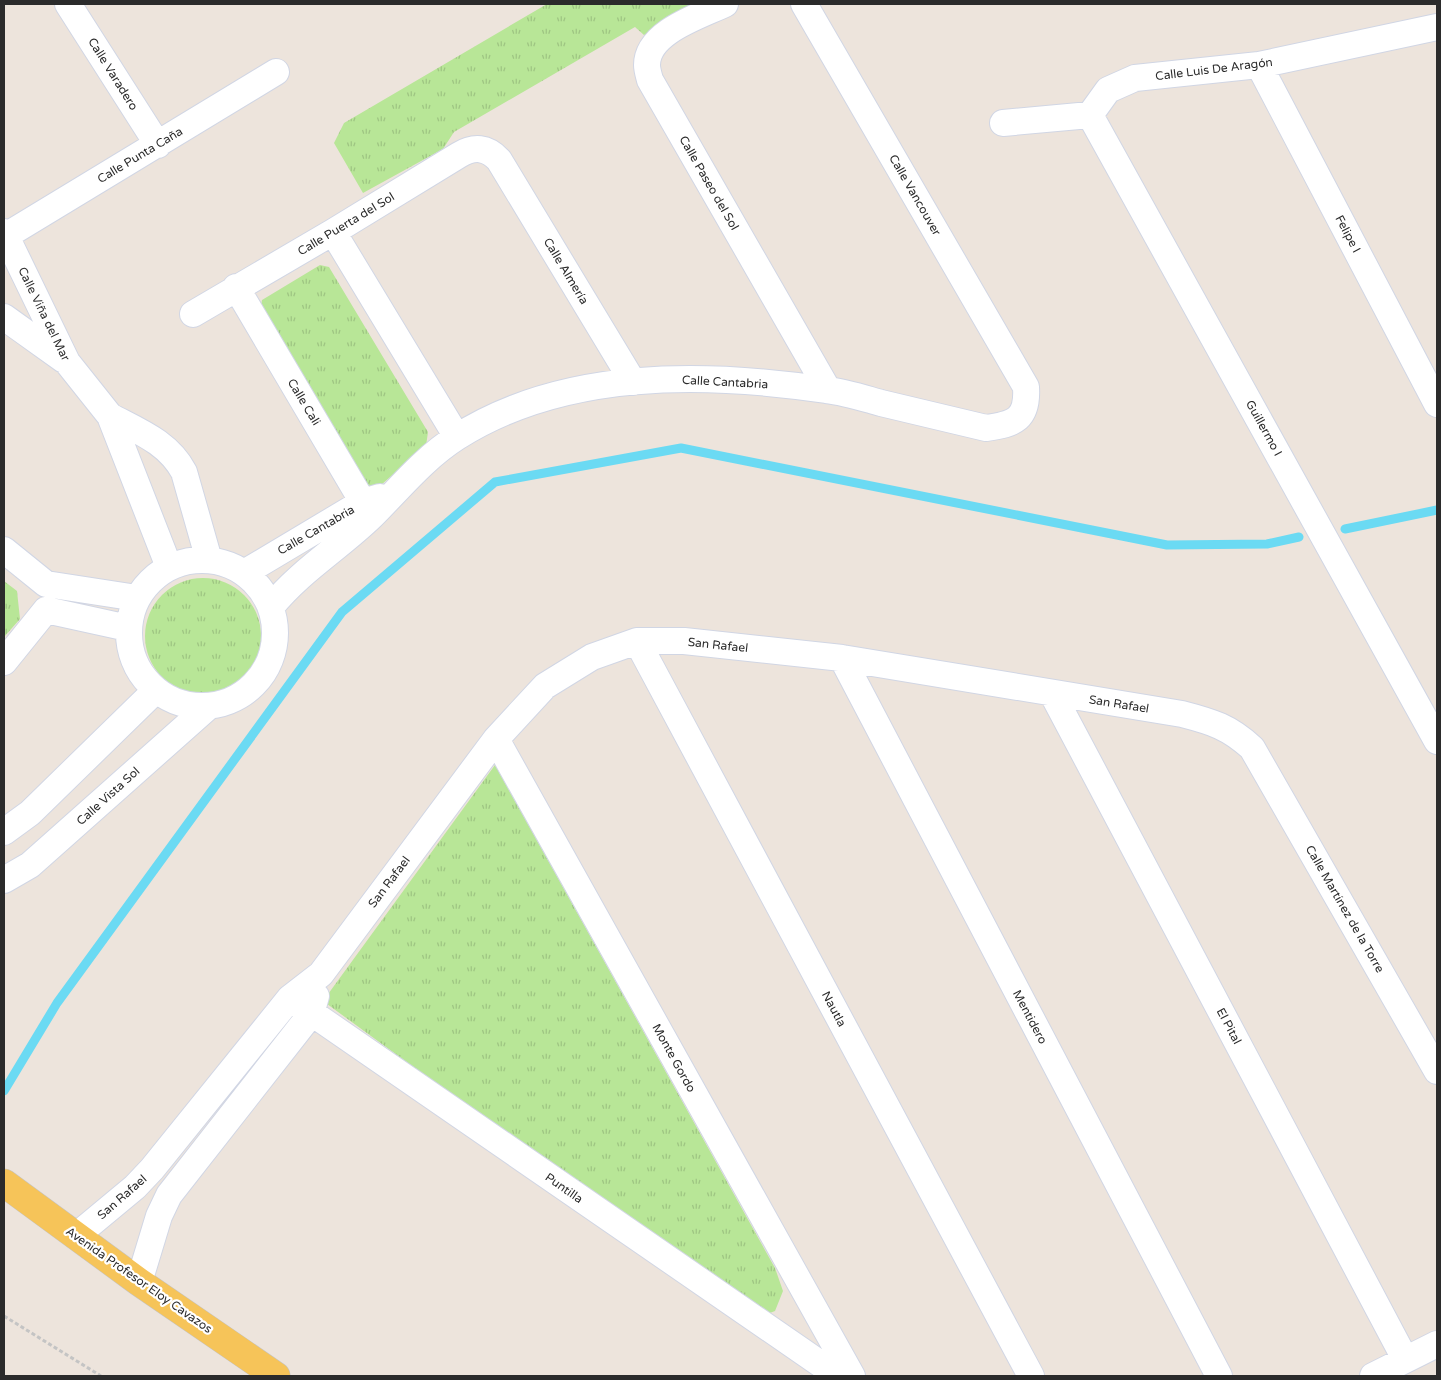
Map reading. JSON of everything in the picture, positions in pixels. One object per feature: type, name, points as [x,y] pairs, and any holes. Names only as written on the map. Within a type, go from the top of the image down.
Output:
[{"type":"main road","name":"Avenida Profesor Eloy Cavazos","points":[[4,1183],[139,1282],[276,1376]]},
{"type":"street","name":"Calle Varadero","points":[[68,4],[158,145]]},
{"type":"street","name":"Calle Paseo del Sol","points":[[725,4],[661,36],[651,49],[647,65],[650,80],[828,390]]},
{"type":"street","name":"Calle Vancouver","points":[[804,4],[1026,387]]},
{"type":"street","name":"Calle Luis De Aragón","points":[[1090,115],[1108,90],[1135,78],[1259,65],[1437,27]]},
{"type":"street","name":"Felipe I","points":[[1259,65],[1437,404]]},
{"type":"street","name":"Calle Punta Caña","points":[[4,235],[158,145],[276,72]]},
{"type":"street","points":[[1003,123],[1090,115]]},
{"type":"street","name":"Guillermo I","points":[[1090,115],[1437,741]]},
{"type":"street","name":"Calle Puerta del Sol","points":[[193,314],[469,149],[482,149],[492,153],[499,160]]},
{"type":"street","name":"Calle Almería","points":[[499,160],[633,382]]},
{"type":"street","points":[[333,232],[456,437]]},
{"type":"street","name":"Calle Viña del Mar","points":[[4,235],[67,362],[110,416],[169,567]]},
{"type":"street","name":"Calle Cali","points":[[236,288],[367,509]]},
{"type":"street","points":[[4,317],[67,362]]},
{"type":"street","name":"Calle Cantabria","points":[[244,573],[392,494],[430,458],[456,437],[503,412],[536,399],[566,391],[633,382],[689,378],[828,390],[986,428],[1008,425],[1021,416],[1027,404],[1026,387]]},
{"type":"street","name":"Calle Viña del Mar","points":[[110,416],[166,447],[177,459],[184,472],[209,560]]},
{"type":"street","name":"Calle Cantabria","points":[[271,607],[295,579],[367,509]]},
{"type":"street","points":[[4,550],[46,584],[137,598]]},
{"type":"street","points":[[209,560],[227,564],[244,573],[255,582],[271,607],[275,622],[273,652],[260,678],[237,698],[209,706],[190,706],[172,700],[156,690],[143,677],[134,662],[129,646],[128,628],[131,612],[137,598],[156,575],[169,567],[188,561],[209,560]]},
{"type":"street","points":[[4,662],[46,610],[46,584]]},
{"type":"street","points":[[46,610],[128,628]]},
{"type":"street","name":"San Rafael","points":[[76,1236],[135,1188],[290,998],[321,974],[496,739],[545,686],[592,657],[637,641],[684,641],[842,658],[1182,714],[1216,723],[1235,732],[1252,748]]},
{"type":"street","name":"Nautla","points":[[637,641],[1031,1376]]},
{"type":"street","name":"Mentidero","points":[[842,658],[1218,1376]]},
{"type":"street","points":[[4,832],[30,813],[156,690]]},
{"type":"street","name":"El Pital","points":[[1052,693],[1405,1359]]},
{"type":"street","name":"Calle Vista Sol","points":[[4,880],[30,865],[209,706]]},
{"type":"street","name":"Monte Gordo","points":[[496,739],[852,1376]]},
{"type":"street","name":"Calle Martínez de la Torre","points":[[1252,748],[1437,1071]]},
{"type":"street","name":"San Rafael","points":[[139,1282],[159,1216],[169,1195],[205,1147],[312,1014],[321,974]]},
{"type":"street","name":"Puntilla","points":[[290,998],[838,1376]]},
{"type":"street","points":[[183,1131],[205,1147]]},
{"type":"street","points":[[1372,1376],[1437,1344]]},
{"type":"path","points":[[4,1316],[102,1376]]},
{"type":"green space","points":[[547,4],[693,4],[644,35],[635,27],[454,132],[443,149],[363,193],[334,143],[344,123]]},
{"type":"green space","points":[[320,265],[329,267],[428,432],[426,446],[374,491],[364,487],[260,313],[262,300]]},
{"type":"green space","points":[[203,578],[225,582],[244,595],[257,614],[261,636],[257,658],[244,677],[225,690],[203,694],[181,690],[162,677],[149,658],[145,636],[149,614],[162,595],[181,582]]},
{"type":"green space","points":[[4,581],[17,591],[20,619],[4,637]]},
{"type":"green space","points":[[495,765],[775,1268],[783,1291],[775,1311],[757,1318],[323,1001]]},
{"type":"waterway","points":[[4,1091],[57,1003],[342,612],[495,482],[681,448],[1167,545],[1267,544],[1299,537]]},
{"type":"waterway","points":[[1345,529],[1437,510]]}]
